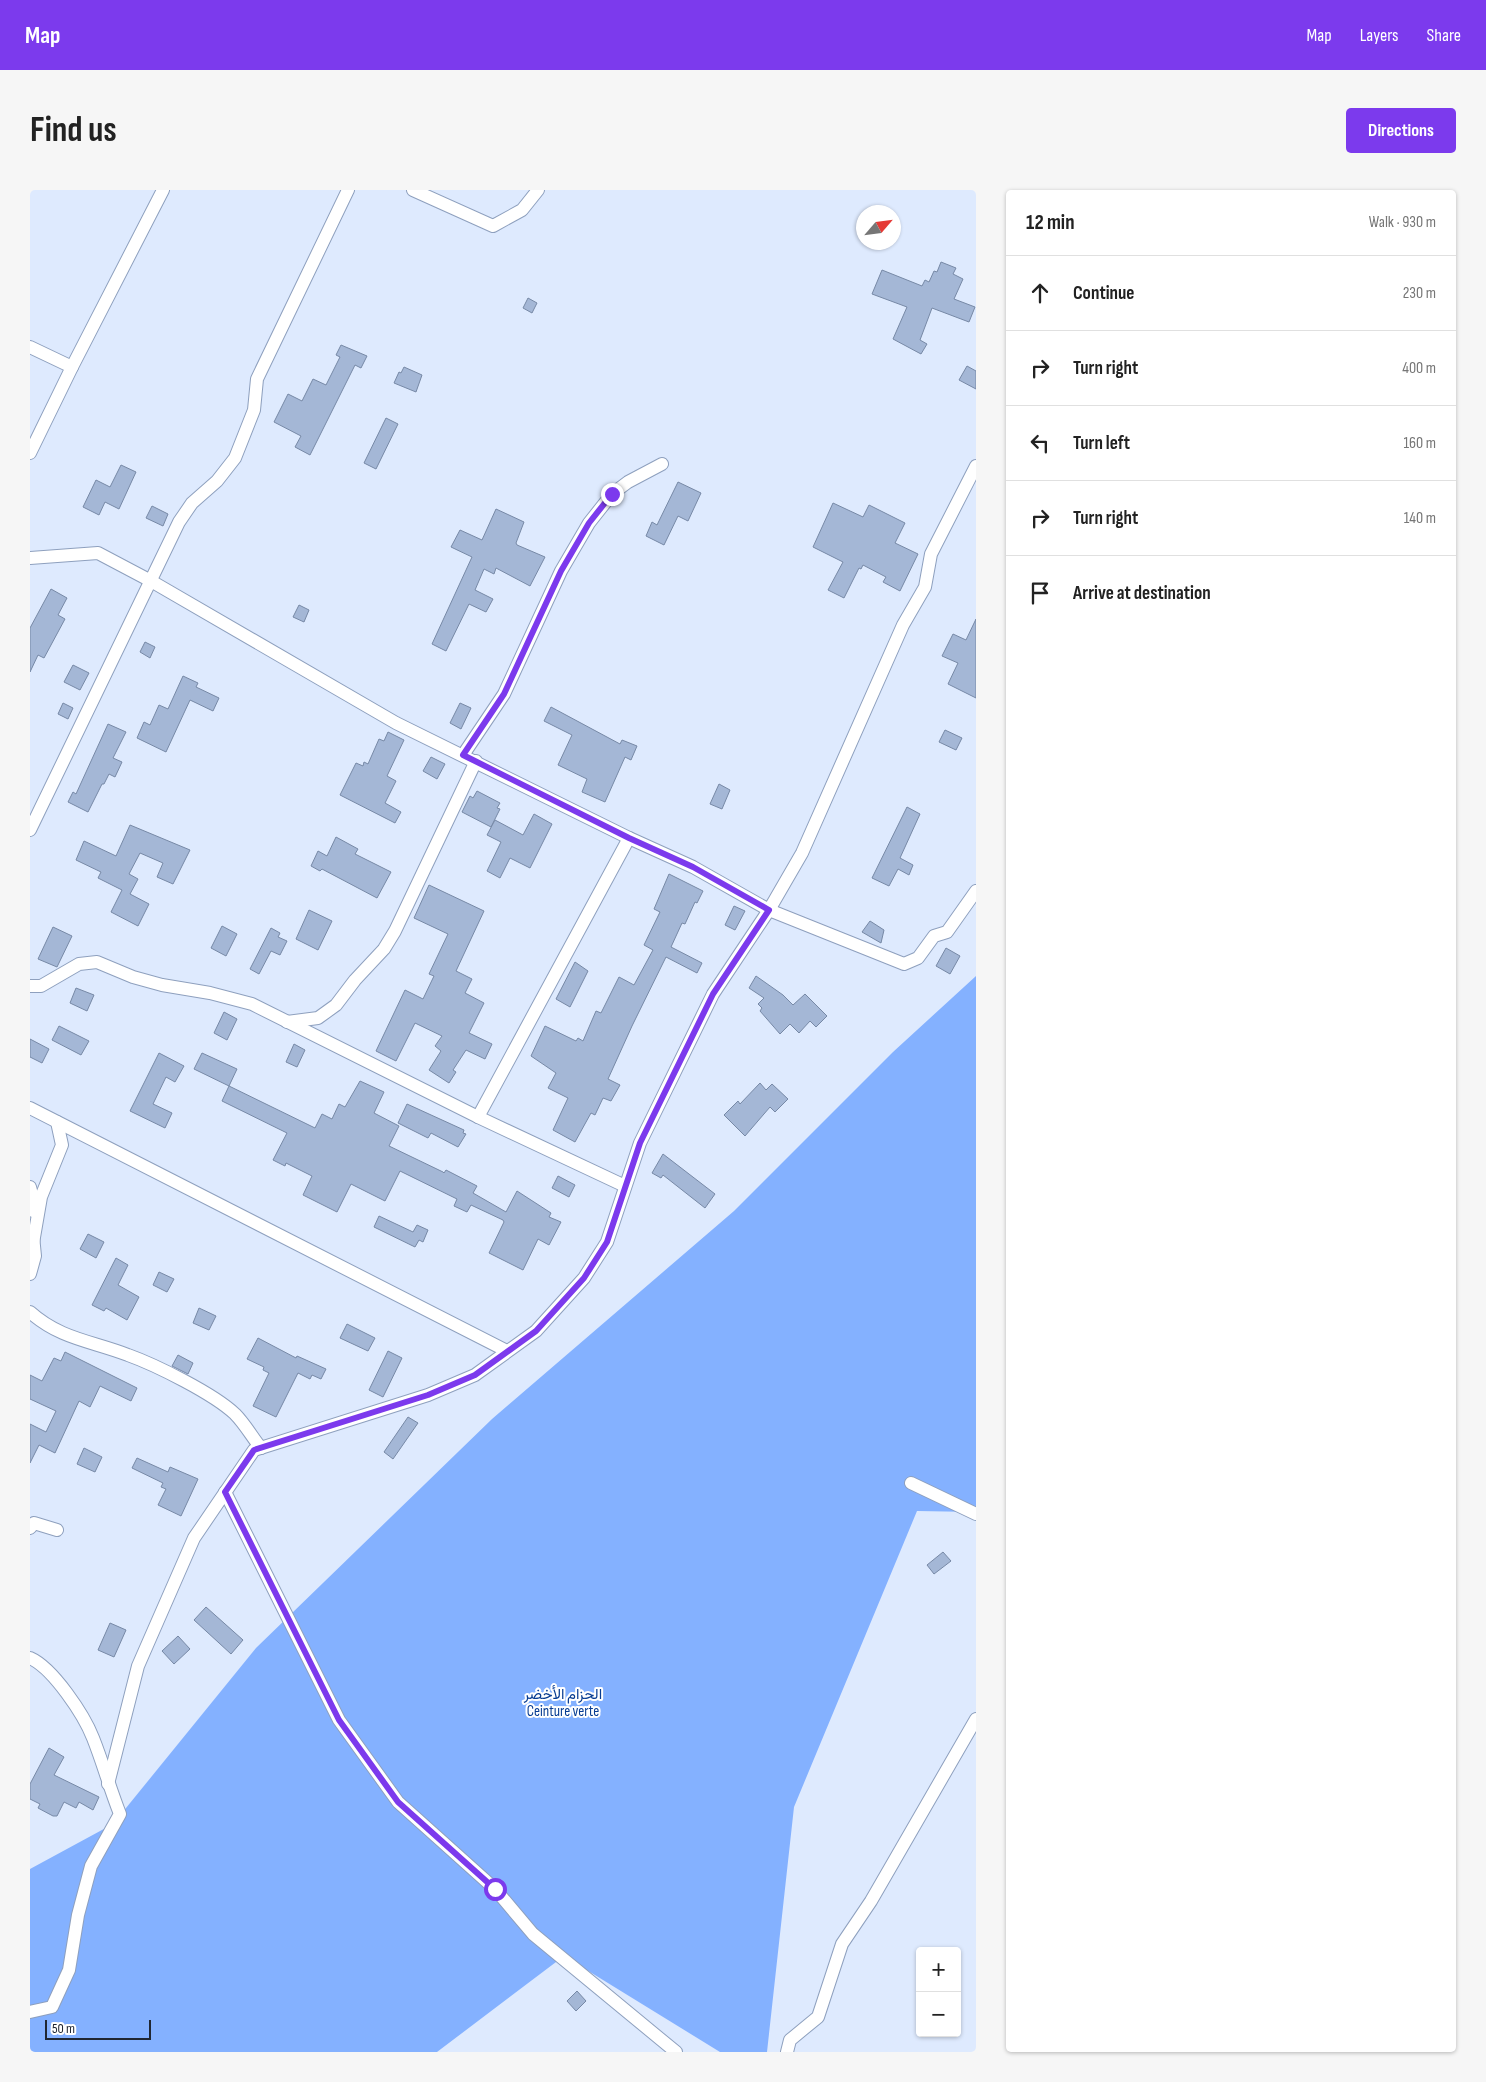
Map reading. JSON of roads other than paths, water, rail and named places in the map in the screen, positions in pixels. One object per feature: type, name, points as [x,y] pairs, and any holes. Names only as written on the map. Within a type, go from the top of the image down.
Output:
[{"type":"street","points":[[30,452],[163,190]]},
{"type":"street","points":[[30,830],[179,522],[192,502],[217,481],[235,458],[254,410],[258,379],[348,190]]},
{"type":"street","points":[[413,190],[493,226],[522,210],[538,190]]},
{"type":"street","points":[[30,347],[72,367]]},
{"type":"street","points":[[463,755],[504,694],[561,571],[589,523],[612,494],[628,482],[662,464]]},
{"type":"street","points":[[108,1784],[138,1666],[194,1538],[254,1450],[428,1395],[475,1375],[536,1331],[584,1278],[607,1242],[640,1143],[713,994],[769,910],[802,853],[903,626],[925,587],[931,554],[976,466]]},
{"type":"street","points":[[30,558],[98,553],[151,581],[396,723],[629,838],[693,867],[769,910],[904,964],[918,958],[934,936],[947,932],[976,891]]},
{"type":"street","points":[[287,1022],[318,1018],[336,1005],[355,980],[384,949],[395,931],[476,761]]},
{"type":"street","points":[[478,1117],[629,838]]},
{"type":"street","points":[[30,986],[41,986],[79,964],[98,962],[132,977],[162,985],[210,993],[252,1004],[478,1117],[625,1186]]},
{"type":"street","points":[[30,1108],[507,1351]]},
{"type":"street","points":[[33,1243],[41,1196],[62,1145],[57,1122]]},
{"type":"street","points":[[30,1187],[33,1198],[33,1243],[35,1256],[30,1274]]},
{"type":"street","points":[[30,1312],[40,1321],[77,1340],[128,1355],[201,1391],[235,1414],[261,1448]]},
{"type":"street","points":[[911,1483],[976,1514]]},
{"type":"street","points":[[225,1492],[339,1720],[398,1802],[495,1889],[532,1934],[676,2052]]},
{"type":"street","points":[[30,1528],[34,1523],[57,1530]]},
{"type":"street","points":[[30,1658],[38,1662],[60,1684],[93,1736],[108,1784],[120,1814],[91,1866],[78,1915],[70,1970],[52,2007],[30,2012]]},
{"type":"street","points":[[787,2052],[790,2040],[818,2017],[842,1944],[871,1901],[976,1719]]},
{"type":"park label","name":"الحزام الأخضر Ceinture verte","points":[[563,1702]]}]
